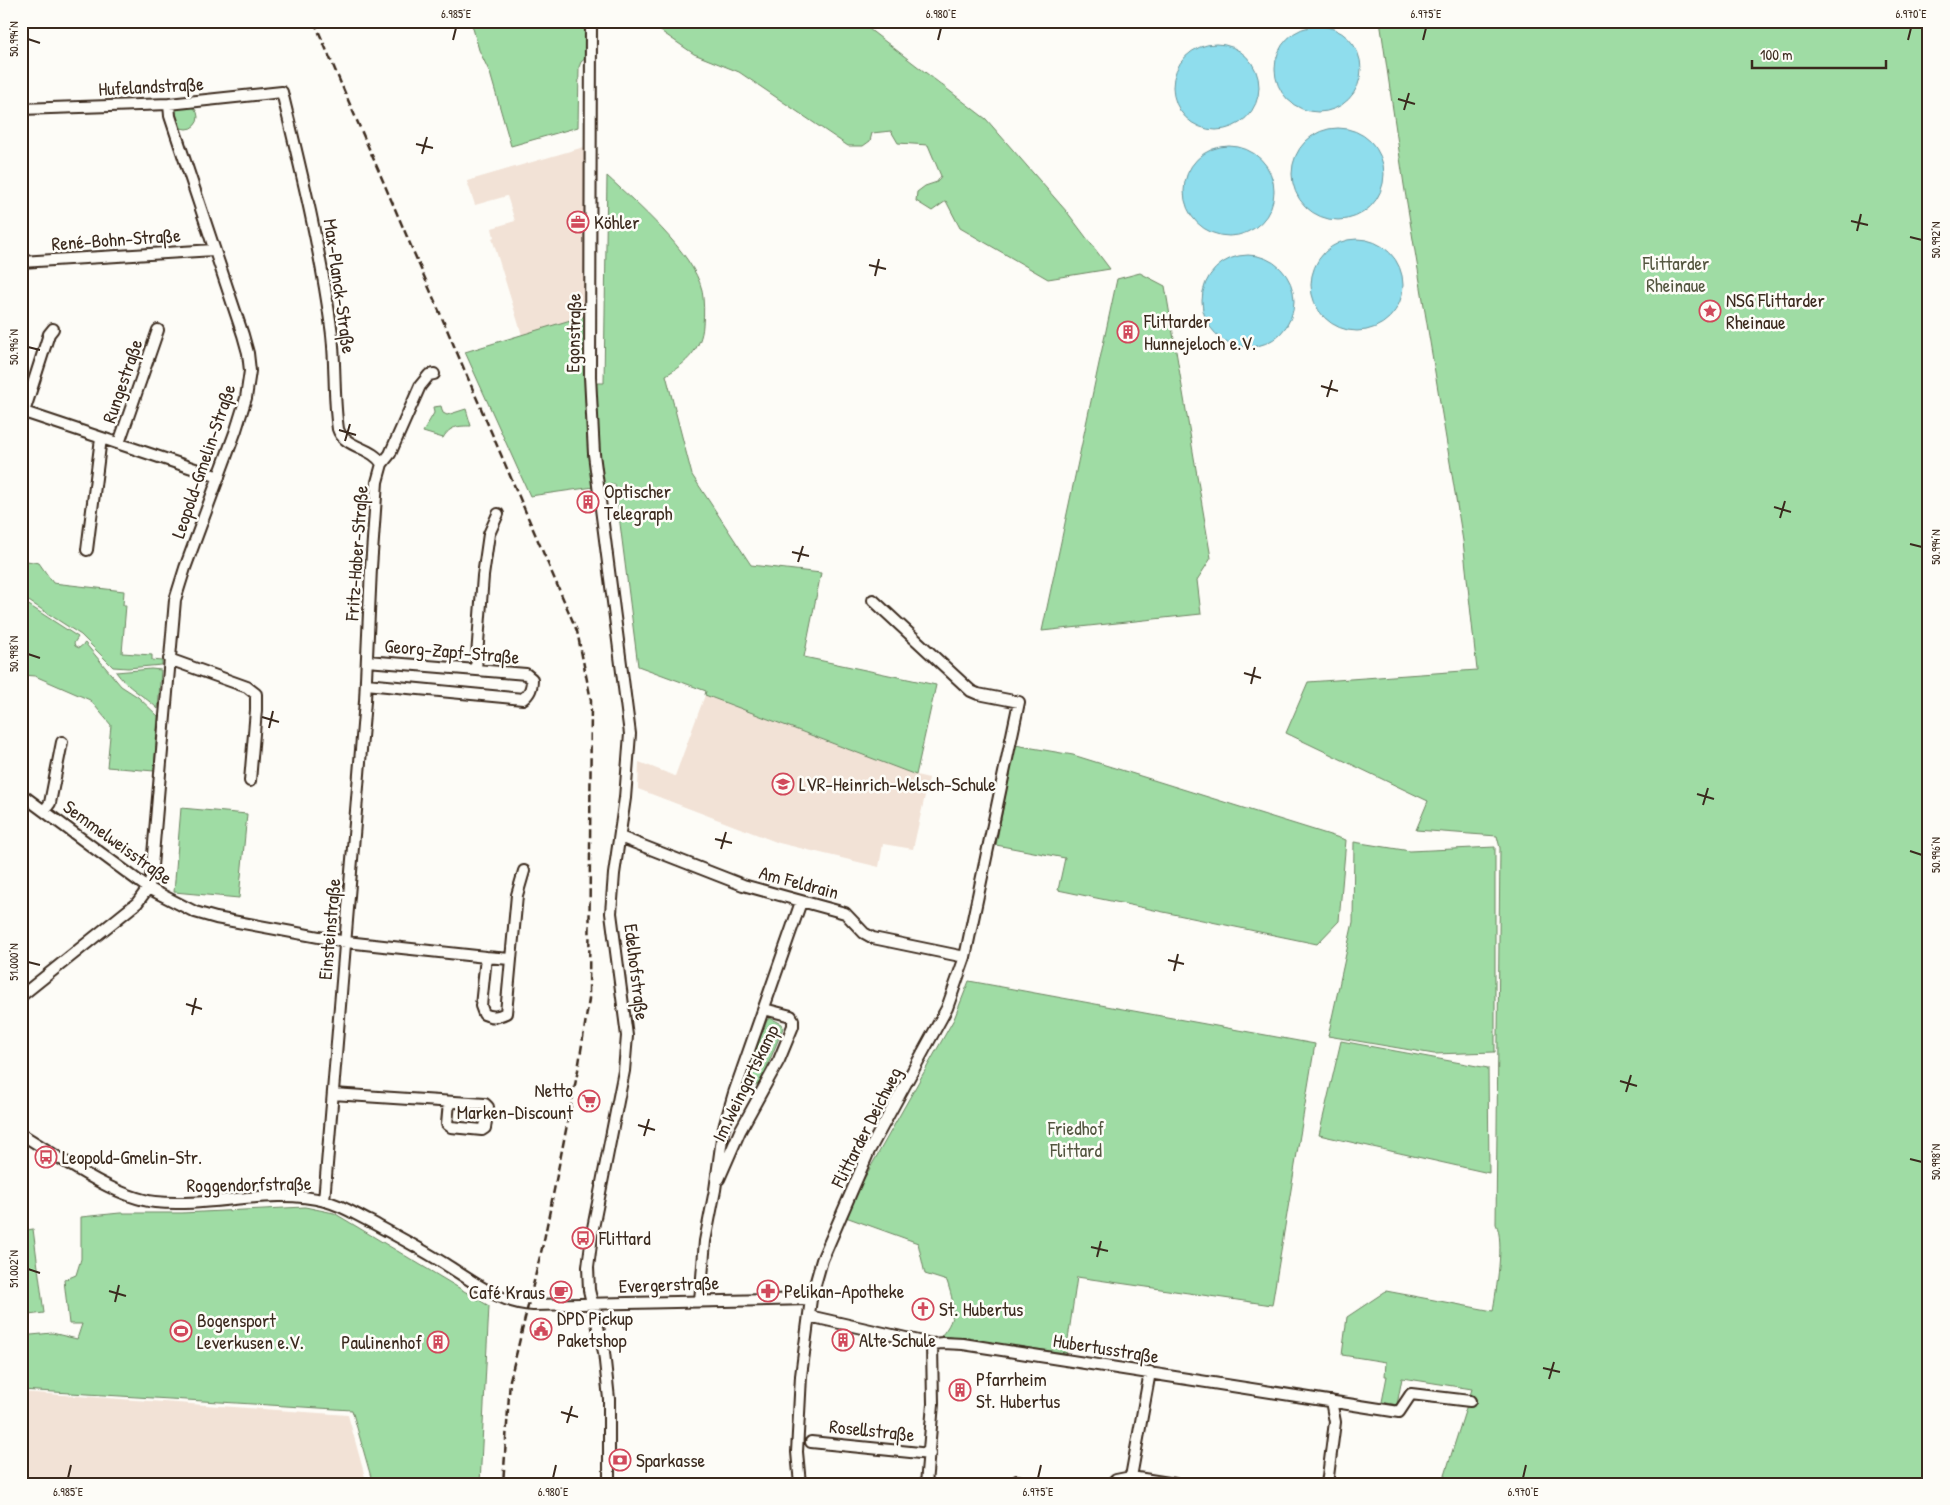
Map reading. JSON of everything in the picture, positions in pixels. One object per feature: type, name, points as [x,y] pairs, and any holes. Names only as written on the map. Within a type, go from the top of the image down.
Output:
[{"type":"street","name":"Egonstraße","points":[[591,21],[591,408],[594,454],[619,643]]},
{"type":"street","name":"Hufelandstraße","points":[[21,109],[169,104],[282,92]]},
{"type":"street","name":"Max-Planck-Straße","points":[[282,92],[314,221],[324,276],[332,330],[338,429],[345,439],[372,453],[382,464]]},
{"type":"street","name":"Leopold-Gmelin-Straße","points":[[148,888],[151,878],[175,600],[246,398],[250,371],[243,335],[170,116],[169,104]]},
{"type":"street","name":"René-Bohn-Straße","points":[[21,262],[214,250]]},
{"type":"street","name":"Rungestraße","points":[[53,330],[49,334],[23,412],[219,476]]},
{"type":"street","name":"Rungestraße","points":[[119,443],[158,330]]},
{"type":"street","name":"Fritz-Haber-Straße","points":[[367,661],[370,568],[377,482],[382,464],[390,454],[420,386],[429,375],[434,374]]},
{"type":"street","name":"Rungestraße","points":[[87,550],[101,438]]},
{"type":"street","points":[[476,670],[483,576],[489,534],[498,514]]},
{"type":"street","name":"Flittarder Deichweg","points":[[800,1484],[797,1440],[801,1376],[811,1299],[822,1260],[861,1168],[935,1033],[960,974],[1019,702],[971,691],[873,600]]},
{"type":"street","name":"Edelhofstraße","points":[[609,1484],[609,1399],[604,1352],[589,1282],[590,1246],[624,1071],[627,1036],[611,913],[614,874],[625,798],[630,734],[619,643]]},
{"type":"street","points":[[169,659],[247,687],[256,694],[250,781]]},
{"type":"street","name":"Georg-Zapf-Straße","points":[[366,684],[523,699],[529,694],[532,687],[532,679],[526,674],[367,661]]},
{"type":"street","name":"Einsteinstraße","points":[[324,1201],[367,661]]},
{"type":"street","name":"Semmelweisstraße","points":[[44,811],[50,803],[62,742]]},
{"type":"street","name":"Semmelweisstraße","points":[[21,794],[148,888],[195,912],[216,918],[346,942],[510,959]]},
{"type":"street","name":"Am Feldrain","points":[[620,837],[743,885],[845,913],[864,933],[872,938],[965,957]]},
{"type":"street","points":[[486,957],[481,1006],[484,1014],[497,1017],[506,1012],[517,895],[524,871]]},
{"type":"street","points":[[21,996],[137,903],[148,888]]},
{"type":"street","name":"Im Weingartskamp","points":[[700,1301],[705,1241],[715,1190],[723,1132],[734,1093],[801,902]]},
{"type":"street","name":"Im Weingartskamp","points":[[715,1190],[740,1131],[779,1060],[793,1026],[791,1016],[764,1008]]},
{"type":"street","points":[[333,1094],[449,1102]]},
{"type":"street","name":"Roggendorfstraße","points":[[21,1134],[107,1185],[147,1200],[180,1202],[298,1196],[342,1207],[413,1244],[500,1298],[528,1305]]},
{"type":"street","name":"Evergerstraße","points":[[528,1305],[811,1299]]},
{"type":"street","name":"Hubertusstraße","points":[[809,1316],[932,1344],[963,1344],[1399,1412],[1411,1394],[1470,1401]]},
{"type":"street","points":[[926,1484],[933,1404],[932,1344]]},
{"type":"street","points":[[1131,1477],[1150,1372]]},
{"type":"street","points":[[1327,1484],[1335,1422],[1331,1401]]},
{"type":"street","name":"Rosellstraße","points":[[811,1442],[930,1454]]},
{"type":"street","points":[[1112,1484],[1116,1480],[1131,1477],[1175,1484]]},
{"type":"street","points":[[1017,1481],[1032,1484]]},
{"type":"shaded area","points":[[584,147],[587,315],[522,335],[492,238],[494,237],[492,228],[515,221],[507,196],[475,205],[467,181]]},
{"type":"shaded area","name":"LVR-Heinrich-Welsch-Schule","points":[[705,695],[916,775],[929,778],[913,849],[883,844],[879,867],[779,843],[638,789],[639,762],[675,776]]},
{"type":"shaded area","points":[[21,1392],[348,1415],[367,1484],[21,1484]]},
{"type":"green space","points":[[471,21],[587,21],[587,57],[581,62],[579,67],[578,127],[511,146],[490,73],[479,50]]},
{"type":"green space","points":[[646,21],[855,21],[869,29],[986,119],[1067,212],[1110,269],[1048,279],[960,228],[946,201],[932,211],[916,201],[917,192],[925,186],[937,182],[941,176],[928,145],[898,143],[891,131],[872,133],[870,141],[863,146],[848,146],[739,72],[694,54]]},
{"type":"green space","name":"Flittarder Rheinaue","points":[[1380,21],[1929,21],[1929,1484],[1442,1484],[1472,1389],[1402,1378],[1397,1405],[1382,1402],[1387,1376],[1385,1376],[1386,1362],[1342,1355],[1347,1317],[1386,1291],[1493,1311],[1500,1254],[1499,1232],[1496,1224],[1500,848],[1497,836],[1416,830],[1428,801],[1286,733],[1308,682],[1477,670],[1463,541],[1404,185]]},
{"type":"green space","points":[[186,105],[191,106],[197,112],[197,122],[191,128],[186,129],[181,128],[175,122],[174,117],[175,112],[181,106]]},
{"type":"green space","points":[[607,176],[676,244],[697,275],[702,290],[704,316],[700,341],[692,354],[680,366],[666,375],[692,475],[751,565],[821,573],[804,657],[936,685],[916,775],[705,695],[706,691],[638,666],[615,484],[530,496],[465,352],[587,315],[587,383],[604,383]]},
{"type":"green space","points":[[1140,273],[1165,286],[1211,558],[1197,580],[1201,614],[1042,631],[1117,279]]},
{"type":"green space","points":[[441,406],[443,413],[447,415],[466,409],[471,426],[462,426],[448,431],[443,438],[423,432],[434,413],[433,407]]},
{"type":"green space","points":[[21,560],[39,563],[53,583],[124,591],[123,605],[126,605],[122,653],[152,655],[152,660],[162,661],[162,665],[128,668],[113,667],[81,635],[21,596]]},
{"type":"green space","points":[[21,600],[78,637],[74,643],[75,646],[79,648],[85,643],[121,686],[138,697],[158,716],[154,771],[107,767],[111,725],[90,700],[35,676],[21,675]]},
{"type":"green space","points":[[161,670],[158,709],[125,683],[116,672]]},
{"type":"green space","points":[[1015,745],[1073,755],[1346,840],[1339,921],[1317,944],[1058,890],[1065,858],[996,845]]},
{"type":"green space","points":[[181,808],[247,814],[239,898],[174,892]]},
{"type":"green space","points":[[1354,842],[1410,851],[1495,847],[1495,1052],[1434,1054],[1328,1036],[1353,922]]},
{"type":"green space","name":"Friedhof Flittard","points":[[969,981],[1315,1044],[1272,1305],[1077,1277],[1066,1353],[941,1336],[950,1322],[953,1303],[947,1281],[925,1274],[918,1243],[843,1216],[954,1019]]},
{"type":"green space","points":[[770,1018],[782,1024],[783,1028],[762,1079],[757,1085],[742,1087],[767,1020]]},
{"type":"green space","points":[[1341,1041],[1488,1068],[1489,1173],[1319,1135]]},
{"type":"green space","points":[[305,1207],[334,1213],[489,1306],[480,1484],[373,1484],[352,1410],[21,1390],[21,1336],[52,1333],[77,1339],[82,1324],[69,1324],[64,1280],[76,1275],[81,1259],[81,1217],[120,1213],[182,1213]]},
{"type":"green space","points":[[33,1229],[44,1313],[21,1316],[21,1231]]},
{"type":"water","points":[[1318,26],[1334,29],[1342,33],[1354,45],[1358,53],[1361,69],[1358,85],[1354,93],[1342,105],[1334,109],[1318,112],[1302,109],[1294,105],[1282,93],[1278,85],[1275,69],[1278,53],[1282,45],[1294,33],[1302,29]]},
{"type":"water","points":[[1208,44],[1224,44],[1233,47],[1247,56],[1256,70],[1259,87],[1256,104],[1247,118],[1233,127],[1224,130],[1208,130],[1192,123],[1180,111],[1173,95],[1173,79],[1180,63],[1192,51]]},
{"type":"water","points":[[1338,128],[1356,132],[1370,142],[1380,156],[1384,174],[1380,192],[1370,206],[1356,216],[1338,220],[1320,216],[1306,206],[1296,192],[1292,174],[1296,156],[1306,142],[1320,132]]},
{"type":"water","points":[[1229,146],[1246,149],[1261,159],[1271,174],[1274,191],[1271,208],[1261,223],[1246,233],[1229,236],[1212,233],[1197,223],[1187,208],[1184,191],[1187,174],[1197,159],[1212,149]]},
{"type":"water","points":[[1357,239],[1374,243],[1389,253],[1399,268],[1403,285],[1399,302],[1389,317],[1374,327],[1357,331],[1340,327],[1325,317],[1315,302],[1311,285],[1315,268],[1325,253],[1340,243]]},
{"type":"water","points":[[1248,255],[1266,258],[1281,268],[1291,283],[1294,301],[1291,319],[1281,334],[1266,344],[1248,347],[1230,344],[1215,334],[1205,319],[1202,301],[1205,283],[1215,268],[1230,258]]},
{"type":"railway","points":[[314,21],[577,631],[591,700],[589,999],[578,1070],[544,1240],[510,1380],[503,1484]]},
{"type":"place","name":"Köhler","points":[[578,222]]},
{"type":"place","name":"NSG Flittarder Rheinaue","points":[[1710,311]]},
{"type":"place","name":"Flittarder Hunnejeloch e.V.","points":[[1128,332]]},
{"type":"place","name":"Optischer Telegraph","points":[[588,502]]},
{"type":"place","name":"LVR-Heinrich-Welsch-Schule","points":[[783,784]]},
{"type":"place","name":"Netto Marken-Discount","points":[[589,1101]]},
{"type":"place","name":"Leopold-Gmelin-Str.","points":[[46,1157]]},
{"type":"place","name":"Flittard","points":[[583,1238]]},
{"type":"place","name":"Pelikan-Apotheke","points":[[768,1291]]},
{"type":"place","name":"Café Kraus","points":[[561,1292]]},
{"type":"place","name":"St. Hubertus","points":[[923,1309]]},
{"type":"place","name":"DPD Pickup Paketshop","points":[[541,1329]]},
{"type":"place","name":"Bogensport Leverkusen e.V.","points":[[181,1331]]},
{"type":"place","name":"Alte Schule","points":[[843,1340]]},
{"type":"place","name":"Paulinenhof","points":[[438,1342]]},
{"type":"place","name":"Pfarrheim St. Hubertus","points":[[960,1390]]},
{"type":"place","name":"Sparkasse","points":[[620,1460]]}]
